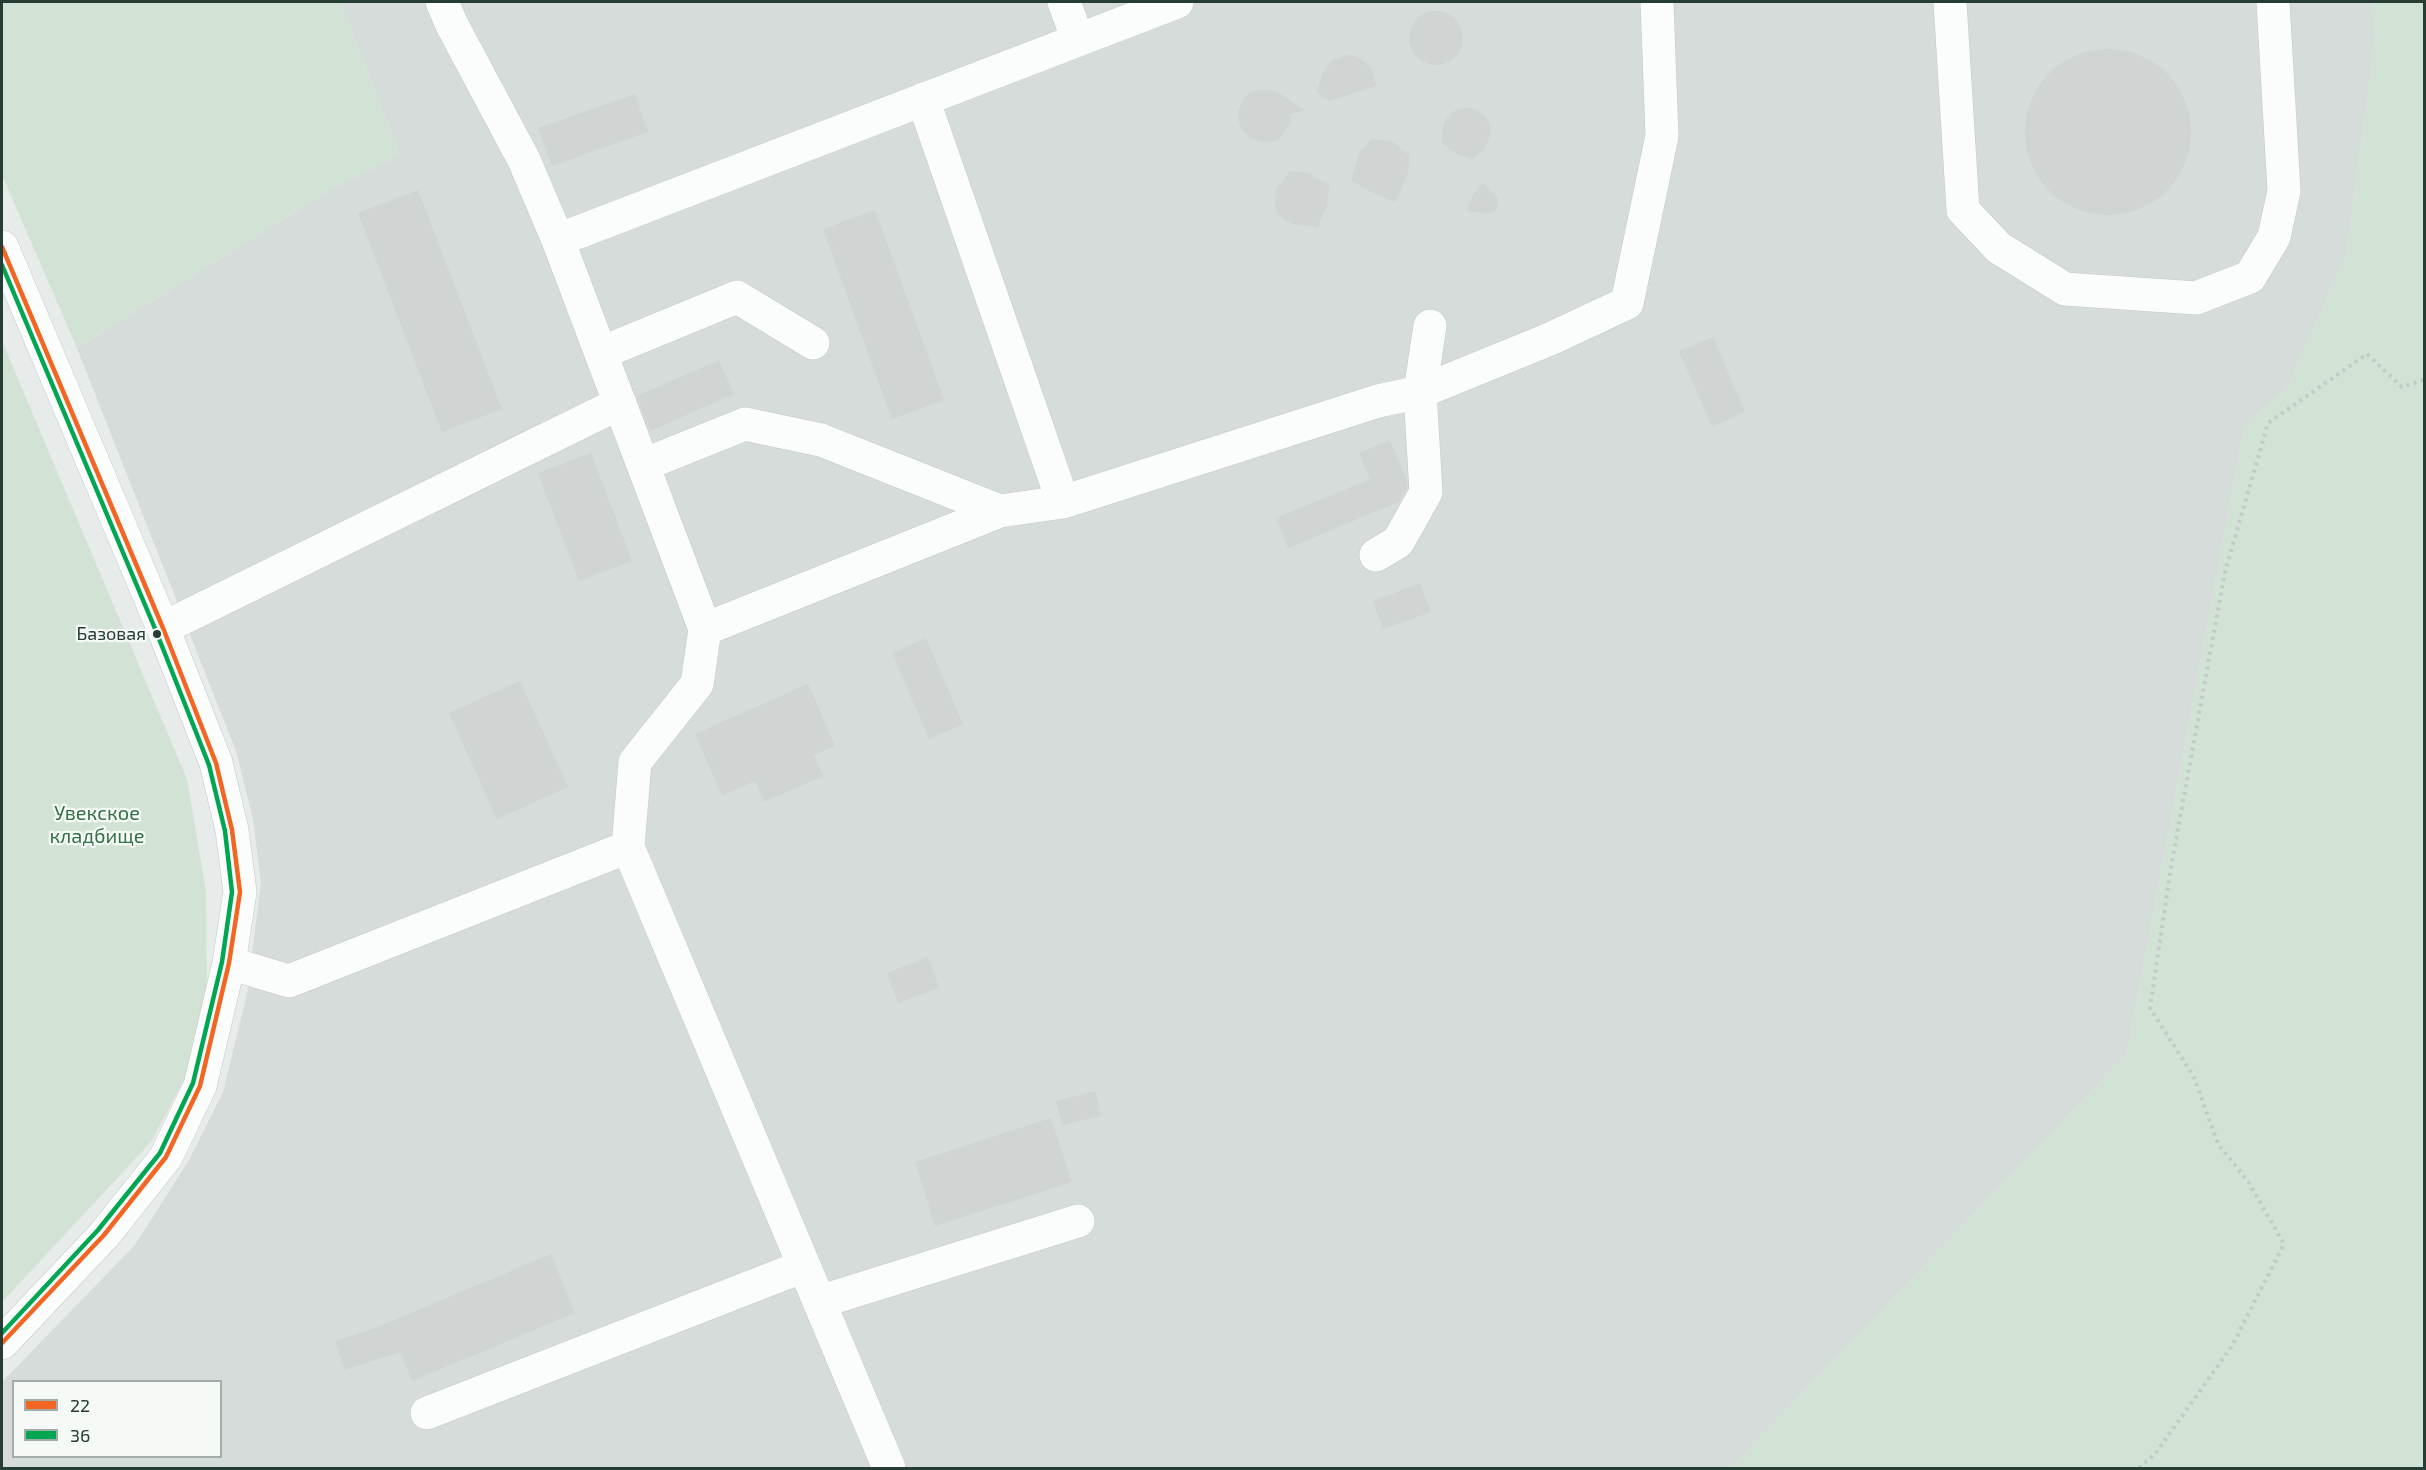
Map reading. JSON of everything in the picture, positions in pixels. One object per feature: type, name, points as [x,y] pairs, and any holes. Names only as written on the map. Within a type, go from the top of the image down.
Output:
[{"type":"street","points":[[442,2],[524,160],[558,240],[705,629],[697,684],[635,762],[628,847],[889,1468]]},
{"type":"street","points":[[1064,2],[1078,40]]},
{"type":"street","points":[[558,240],[1178,2]]},
{"type":"street","points":[[705,629],[1000,511],[1063,502],[1378,401],[1420,392],[1550,339],[1627,303],[1662,136],[1657,2]]},
{"type":"street","points":[[1950,2],[1963,210],[1999,248],[2066,289],[2196,298],[2250,277],[2274,237],[2284,191],[2272,2]]},
{"type":"street","points":[[923,99],[1063,502]]},
{"type":"street","points":[[2,247],[163,628],[216,763],[232,830],[240,892],[229,963],[200,1086],[166,1157],[104,1235],[2,1343]]},
{"type":"street","points":[[601,353],[737,297],[813,343]]},
{"type":"street","points":[[1376,555],[1398,542],[1426,492],[1420,392],[1430,326]]},
{"type":"street","points":[[163,628],[620,403]]},
{"type":"street","points":[[643,465],[745,423],[821,440],[1000,511]]},
{"type":"street","points":[[229,963],[290,981],[628,847]]},
{"type":"street","points":[[819,1302],[1078,1221]]},
{"type":"street","points":[[427,1413],[804,1266]]},
{"type":"path","points":[[2139,1468],[2155,1455],[2232,1346],[2284,1244],[2249,1183],[2218,1144],[2194,1077],[2150,1008],[2171,867],[2226,572],[2268,423],[2367,354],[2402,387],[2424,380]]},
{"type":"shaded area","points":[[340,2],[2372,2],[2376,36],[2346,257],[2286,390],[2245,424],[2127,1054],[1731,1468],[2,1468],[2,1382],[135,1245],[189,1160],[223,1092],[247,994],[261,883],[253,819],[236,751],[77,348],[332,189],[400,155]]},
{"type":"green space","points":[[2,2],[340,2],[400,155],[332,189],[77,348],[2,175]]},
{"type":"green space","points":[[2372,2],[2424,2],[2424,1468],[1731,1468],[2127,1054],[2245,424],[2286,390],[2346,257],[2376,36]]},
{"type":"green space","name":"Увекское кладбище","points":[[2,341],[187,779],[206,892],[207,992],[185,1078],[151,1142],[2,1302]]},
{"type":"building","points":[[1436,11],[1446,13],[1455,19],[1461,28],[1463,38],[1461,48],[1455,57],[1446,63],[1436,65],[1426,63],[1417,57],[1411,48],[1409,38],[1411,28],[1417,19],[1426,13]]},
{"type":"building","points":[[2108,49],[2124,50],[2140,55],[2167,73],[2185,100],[2190,116],[2190,148],[2185,164],[2167,191],[2140,209],[2124,214],[2108,215],[2092,214],[2076,209],[2049,191],[2031,164],[2026,148],[2025,132],[2026,116],[2031,100],[2049,73],[2076,55],[2092,50]]},
{"type":"building","points":[[1346,55],[1355,56],[1371,68],[1376,86],[1329,101],[1317,92],[1322,74],[1331,61]]},
{"type":"building","points":[[1260,89],[1276,91],[1304,110],[1288,115],[1291,122],[1278,141],[1262,142],[1252,139],[1239,123],[1238,113],[1242,101],[1248,94]]},
{"type":"building","points":[[635,94],[648,132],[552,166],[538,128]]},
{"type":"building","points":[[1465,108],[1474,109],[1484,115],[1491,132],[1485,149],[1472,159],[1455,153],[1442,143],[1442,131],[1446,119],[1454,111]]},
{"type":"building","points":[[1371,139],[1393,142],[1409,155],[1408,173],[1396,202],[1369,191],[1351,180],[1359,153]]},
{"type":"building","points":[[1290,171],[1309,173],[1329,186],[1327,205],[1318,227],[1292,224],[1282,218],[1276,210],[1275,191]]},
{"type":"building","points":[[1483,183],[1498,198],[1497,209],[1490,214],[1467,211],[1473,195]]},
{"type":"building","points":[[418,190],[502,409],[442,432],[358,213]]},
{"type":"building","points":[[875,210],[944,400],[892,419],[823,229]]},
{"type":"building","points":[[1713,337],[1745,412],[1712,427],[1679,351]]},
{"type":"building","points":[[719,360],[734,394],[650,431],[637,396]]},
{"type":"building","points":[[1390,440],[1407,480],[1407,488],[1399,502],[1288,548],[1276,518],[1370,479],[1359,453]]},
{"type":"building","points":[[591,453],[632,561],[579,581],[538,473]]},
{"type":"building","points":[[1420,583],[1431,612],[1383,629],[1373,601]]},
{"type":"building","points":[[926,638],[963,724],[929,739],[892,653]]},
{"type":"building","points":[[520,681],[568,787],[497,819],[449,713]]},
{"type":"building","points":[[808,684],[835,746],[814,755],[823,776],[764,802],[755,781],[722,795],[695,734]]},
{"type":"building","points":[[928,957],[939,988],[898,1003],[887,973]]},
{"type":"building","points":[[1095,1091],[1101,1116],[1062,1125],[1056,1101]]},
{"type":"building","points":[[1051,1118],[1072,1182],[935,1226],[915,1162]]},
{"type":"building","points":[[551,1254],[575,1313],[412,1381],[400,1352],[345,1370],[335,1341],[373,1329]]},
{"type":"transit line","name":"22","points":[[2,247],[163,628],[216,763],[232,830],[240,892],[229,963],[200,1086],[166,1157],[104,1235],[2,1343]]},
{"type":"transit line","name":"36","points":[[2,265],[156,631],[209,765],[225,831],[232,892],[222,962],[193,1083],[160,1153],[98,1230],[2,1333]]},
{"type":"place","name":"Базовая","points":[[157,634]]}]
